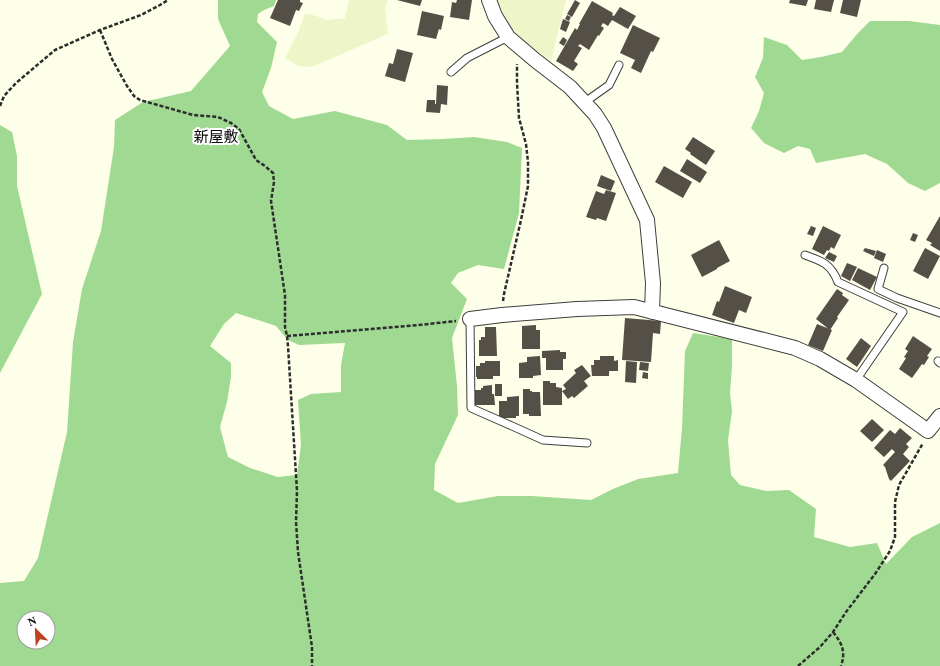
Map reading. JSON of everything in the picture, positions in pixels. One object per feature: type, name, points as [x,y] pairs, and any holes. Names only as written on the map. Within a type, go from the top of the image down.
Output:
[{"type":"street","points":[[489,0],[495,16],[511,40],[570,87],[595,114],[604,128],[647,220],[653,283],[652,312]]},
{"type":"street","points":[[470,319],[577,309],[634,307],[795,348],[820,358],[856,380],[928,431],[940,416]]},
{"type":"lane","points":[[451,72],[467,58],[511,40]]},
{"type":"lane","points":[[585,102],[609,85],[619,65]]},
{"type":"lane","points":[[805,255],[820,261],[831,268],[838,282],[903,312],[856,380]]},
{"type":"lane","points":[[884,268],[878,289],[940,313]]},
{"type":"lane","points":[[470,319],[471,408],[544,440],[587,443]]},
{"type":"path","points":[[0,106],[4,96],[16,83],[55,50],[100,30],[141,15],[168,0]]},
{"type":"path","points":[[100,30],[112,59],[134,96],[140,100],[193,115],[218,118],[232,123],[239,129],[256,160],[273,174],[274,182],[271,201],[285,295],[285,327],[287,336],[297,491],[296,522],[298,552],[312,647],[312,666]]},
{"type":"path","points":[[502,315],[504,294],[528,186],[526,144],[520,118],[516,83],[517,64],[511,40]]},
{"type":"path","points":[[287,336],[419,325],[470,319]]},
{"type":"path","points":[[798,666],[820,647],[833,632],[890,551],[895,537],[895,502],[899,485],[926,439],[928,431]]},
{"type":"path","points":[[833,632],[843,647],[843,660],[841,666]]},
{"type":"green space","points":[[218,0],[276,0],[274,6],[258,14],[257,22],[277,42],[271,68],[262,92],[269,106],[293,119],[335,111],[387,125],[407,140],[474,137],[507,142],[522,148],[519,213],[504,269],[478,265],[458,273],[451,283],[467,299],[452,338],[457,386],[458,415],[435,464],[434,490],[458,503],[498,496],[532,496],[591,500],[638,479],[678,473],[682,428],[685,351],[693,333],[732,339],[730,393],[732,411],[728,440],[731,475],[740,485],[766,491],[789,490],[816,509],[814,537],[850,547],[877,543],[886,564],[912,537],[940,523],[940,666],[0,666],[0,583],[24,581],[38,558],[67,432],[73,342],[82,289],[101,231],[114,147],[115,120],[143,102],[191,91],[230,46],[218,19]],"holes":[[[236,313],[276,326],[288,340],[299,345],[345,343],[341,365],[341,392],[311,394],[298,400],[301,445],[297,475],[278,477],[250,468],[228,457],[220,427],[227,402],[231,377],[231,363],[210,346],[224,324]]]},
{"type":"green space","points":[[349,0],[388,0],[385,8],[388,34],[312,67],[298,66],[285,58],[297,35],[305,14],[310,14],[328,20],[345,18]]},
{"type":"green space","points":[[494,0],[566,0],[551,61],[524,41],[507,23]]},
{"type":"green space","points":[[870,21],[909,21],[940,25],[940,183],[925,191],[908,183],[887,164],[865,154],[816,163],[810,149],[798,146],[784,153],[764,143],[751,128],[759,111],[764,93],[755,77],[763,58],[764,37],[787,45],[802,60],[842,52]]},
{"type":"green space","points":[[0,125],[12,132],[17,156],[17,186],[42,294],[0,373]]},
{"type":"building","points":[[278,0],[300,0],[300,2],[303,3],[299,11],[296,10],[290,26],[270,18]]},
{"type":"building","points":[[397,0],[422,0],[420,6]]},
{"type":"building","points":[[457,0],[472,0],[469,20],[450,17],[452,2],[456,3]]},
{"type":"building","points":[[575,0],[580,3],[572,17],[567,14]]},
{"type":"building","points":[[790,0],[808,0],[806,6],[789,3]]},
{"type":"building","points":[[816,0],[834,0],[831,12],[814,9]]},
{"type":"building","points":[[843,0],[861,0],[857,17],[840,13]]},
{"type":"building","points":[[592,1],[613,13],[612,15],[614,16],[620,7],[636,16],[628,29],[612,20],[608,26],[603,23],[601,26],[604,28],[589,50],[580,44],[578,46],[582,48],[574,61],[578,64],[573,71],[556,61],[575,28],[577,30]]},
{"type":"building","points":[[422,11],[444,16],[441,30],[439,29],[436,39],[417,35]]},
{"type":"building","points":[[567,15],[571,17],[569,21],[565,19]]},
{"type":"building","points":[[563,19],[570,22],[566,32],[560,29]]},
{"type":"building","points":[[633,25],[660,38],[653,52],[651,51],[641,73],[631,68],[635,60],[620,53]]},
{"type":"building","points":[[563,37],[567,40],[564,46],[559,43]]},
{"type":"building","points":[[397,49],[413,53],[405,82],[385,76],[389,63],[393,64]]},
{"type":"building","points":[[437,85],[448,86],[447,105],[441,104],[440,113],[426,112],[427,100],[435,100],[436,104]]},
{"type":"building","points":[[693,137],[715,151],[706,165],[685,149]]},
{"type":"building","points":[[687,159],[707,172],[700,183],[680,171]]},
{"type":"building","points":[[664,166],[692,182],[683,198],[655,182]]},
{"type":"building","points":[[601,175],[615,181],[611,191],[597,186]]},
{"type":"building","points":[[606,190],[616,193],[606,221],[586,217],[596,191],[604,194]]},
{"type":"building","points":[[940,216],[940,251],[930,245],[932,243],[926,240]]},
{"type":"building","points":[[811,226],[816,228],[813,236],[807,234]]},
{"type":"building","points":[[823,226],[841,235],[834,249],[831,247],[824,255],[812,249]]},
{"type":"building","points":[[913,233],[918,235],[915,242],[910,240]]},
{"type":"building","points":[[719,240],[730,261],[702,277],[691,255]]},
{"type":"building","points":[[865,248],[876,251],[874,256],[863,251]]},
{"type":"building","points":[[925,248],[940,256],[928,279],[913,271]]},
{"type":"building","points":[[877,250],[886,254],[883,262],[874,258]]},
{"type":"building","points":[[829,252],[837,256],[834,262],[825,258]]},
{"type":"building","points":[[847,263],[857,267],[850,281],[841,276]]},
{"type":"building","points":[[858,268],[877,277],[870,290],[852,280]]},
{"type":"building","points":[[725,286],[752,297],[746,313],[739,310],[734,323],[712,315]]},
{"type":"building","points":[[837,289],[849,300],[830,330],[816,319]]},
{"type":"building","points":[[625,318],[661,321],[660,334],[653,333],[651,362],[622,360]]},
{"type":"building","points":[[817,324],[832,330],[823,351],[808,345]]},
{"type":"building","points":[[536,325],[536,330],[540,330],[540,349],[522,349],[522,326]]},
{"type":"building","points":[[485,327],[496,327],[497,356],[479,356],[479,340],[481,340],[481,337],[485,337]]},
{"type":"building","points":[[913,336],[932,349],[927,356],[929,357],[924,365],[922,364],[912,378],[899,369],[906,358],[904,357],[908,351],[905,349]]},
{"type":"building","points":[[861,338],[871,346],[857,367],[846,359]]},
{"type":"building","points":[[560,350],[560,352],[566,352],[566,359],[563,359],[563,370],[546,370],[546,358],[542,358],[542,351]]},
{"type":"building","points":[[540,356],[541,375],[533,376],[533,378],[519,378],[519,363],[527,362],[527,357]]},
{"type":"building","points":[[600,356],[614,356],[614,361],[618,360],[618,371],[609,371],[609,376],[592,376],[591,365],[594,365],[594,360],[600,360]]},
{"type":"building","points":[[485,361],[500,361],[500,376],[493,376],[493,379],[477,379],[476,366],[480,366],[480,363],[485,363]]},
{"type":"building","points":[[626,361],[637,362],[636,383],[625,382]]},
{"type":"building","points":[[640,362],[649,363],[648,371],[639,370]]},
{"type":"building","points":[[582,365],[591,376],[584,381],[588,386],[574,398],[572,396],[568,399],[562,391],[566,389],[563,385],[576,373],[574,370]]},
{"type":"building","points":[[643,372],[648,373],[648,379],[642,378]]},
{"type":"building","points":[[543,381],[556,383],[556,387],[562,388],[562,405],[543,405]]},
{"type":"building","points":[[495,384],[502,384],[502,396],[495,396]]},
{"type":"building","points":[[492,385],[492,394],[494,394],[495,405],[475,405],[474,390],[481,390],[483,386]]},
{"type":"building","points":[[523,389],[530,389],[532,392],[540,392],[541,416],[529,416],[529,414],[523,414]]},
{"type":"building","points":[[519,396],[519,416],[516,416],[516,418],[500,418],[499,401],[507,401],[507,397]]},
{"type":"building","points":[[872,419],[884,430],[872,442],[860,431]]},
{"type":"building","points":[[900,428],[912,438],[906,444],[909,447],[903,454],[910,461],[891,481],[883,465],[895,452],[892,449],[884,457],[874,448],[890,430],[895,434]]},
{"type":"district","name":"新屋敷","points":[[216,137]]}]
